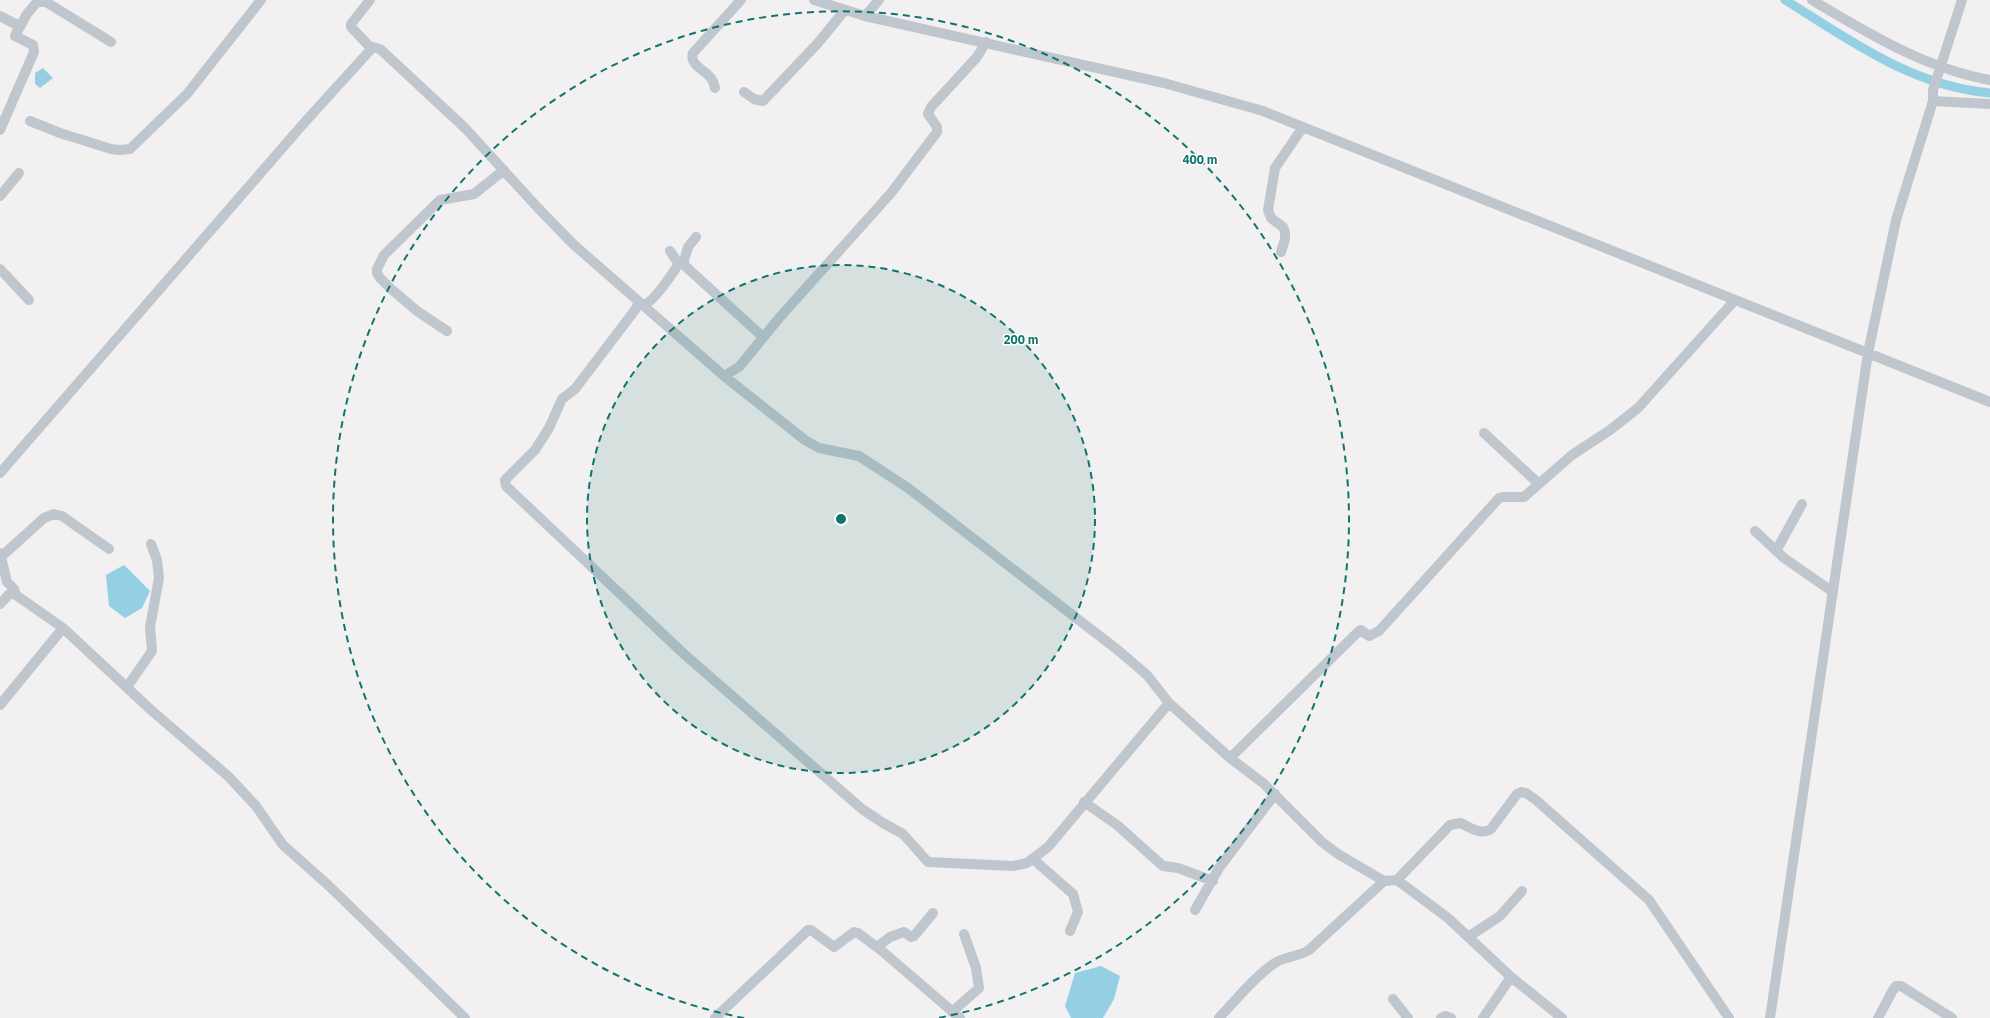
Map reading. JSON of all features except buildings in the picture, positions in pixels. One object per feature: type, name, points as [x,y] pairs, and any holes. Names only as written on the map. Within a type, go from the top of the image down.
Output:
[{"type":"street","points":[[30,121],[60,133],[111,149],[130,149],[187,94],[262,0]]},
{"type":"street","points":[[370,0],[351,24],[351,27],[371,48]]},
{"type":"street","points":[[715,88],[711,78],[693,63],[693,53],[741,0]]},
{"type":"street","points":[[814,0],[865,16],[1164,83],[1263,111],[1990,402]]},
{"type":"street","points":[[865,16],[879,0]]},
{"type":"street","points":[[1812,0],[1904,53],[1941,67],[1990,80]]},
{"type":"street","points":[[1770,1018],[1868,353],[1896,220],[1961,1]]},
{"type":"street","points":[[15,36],[27,14],[37,2],[46,2],[111,42]]},
{"type":"street","points":[[744,92],[754,99],[763,101],[818,43],[845,10]]},
{"type":"street","points":[[0,16],[19,26],[15,36]]},
{"type":"street","points":[[0,130],[34,52],[33,45],[15,36]]},
{"type":"street","points":[[724,376],[739,367],[763,337],[891,193],[936,134],[938,129],[929,117],[929,110],[977,57],[986,42]]},
{"type":"street","points":[[0,473],[304,123],[371,48],[375,47],[380,49],[466,128],[538,208],[573,244],[724,376],[805,440],[819,448],[858,456],[925,500],[1147,675],[1169,703],[1230,758],[1275,794],[1322,842],[1338,854],[1384,881],[1397,880],[1448,918],[1511,977],[1562,1018]]},
{"type":"street","points":[[1933,95],[1990,104]]},
{"type":"street","points":[[1281,252],[1285,232],[1283,226],[1271,218],[1268,210],[1275,168],[1303,127]]},
{"type":"street","points":[[447,331],[417,311],[390,288],[380,278],[377,273],[378,269],[384,255],[440,200],[474,194],[504,170]]},
{"type":"street","points":[[0,196],[19,173]]},
{"type":"street","points":[[696,237],[688,247],[683,264],[763,337]]},
{"type":"street","points":[[641,303],[647,304],[676,268],[678,263],[670,251]]},
{"type":"street","points":[[0,269],[29,300]]},
{"type":"street","points":[[1230,758],[1359,631],[1361,630],[1370,636],[1379,631],[1499,498],[1504,496],[1524,497],[1572,455],[1610,430],[1638,408],[1735,300]]},
{"type":"street","points":[[641,303],[575,389],[562,399],[549,428],[535,450],[505,480],[506,486],[684,654],[862,809],[903,834],[925,860],[928,862],[1013,866],[1027,864],[1048,847],[1084,802],[1169,703]]},
{"type":"street","points":[[1484,433],[1539,484]]},
{"type":"street","points":[[1776,551],[1802,504]]},
{"type":"street","points":[[109,549],[62,516],[54,514],[44,518],[1,555],[7,582],[14,589],[16,595],[63,628],[229,777],[252,801],[283,845],[328,885],[465,1018]]},
{"type":"street","points":[[1755,531],[1776,551],[1833,592]]},
{"type":"street","points":[[127,687],[152,651],[150,627],[159,578],[157,560],[151,544]]},
{"type":"street","points":[[0,604],[14,589]]},
{"type":"street","points":[[0,705],[63,628]]},
{"type":"street","points":[[1397,880],[1450,826],[1460,823],[1480,832],[1486,832],[1491,829],[1518,794],[1521,792],[1526,793],[1536,800],[1649,900],[1729,1018]]},
{"type":"street","points":[[1195,910],[1213,881],[1219,868],[1275,794]]},
{"type":"street","points":[[1084,802],[1117,825],[1163,866],[1178,868],[1213,881]]},
{"type":"street","points":[[1034,859],[1073,894],[1078,912],[1070,931]]},
{"type":"street","points":[[1219,1018],[1271,965],[1309,950],[1384,881]]},
{"type":"street","points":[[1468,937],[1500,916],[1522,890]]},
{"type":"street","points":[[877,948],[890,937],[904,932],[911,937],[914,936],[933,912]]},
{"type":"street","points":[[716,1018],[808,930],[814,931],[832,947],[836,946],[849,934],[854,932],[858,933],[956,1015],[979,988],[976,968],[964,934]]},
{"type":"street","points":[[1483,1018],[1511,977]]},
{"type":"street","points":[[1878,1018],[1893,990],[1896,986],[1901,986],[1952,1018]]},
{"type":"street","points":[[1393,999],[1408,1018]]},
{"type":"street","points":[[1441,1018],[1445,1016],[1451,1018]]},
{"type":"water","points":[[43,68],[53,78],[40,88],[35,84],[35,73]]},
{"type":"water","points":[[124,565],[150,591],[142,608],[125,618],[109,606],[106,575]]},
{"type":"water","points":[[1101,966],[1120,976],[1114,999],[1103,1018],[1071,1018],[1065,1006],[1075,973]]},
{"type":"waterway","points":[[1785,0],[1882,59],[1908,71],[1961,89],[1990,93]]}]
